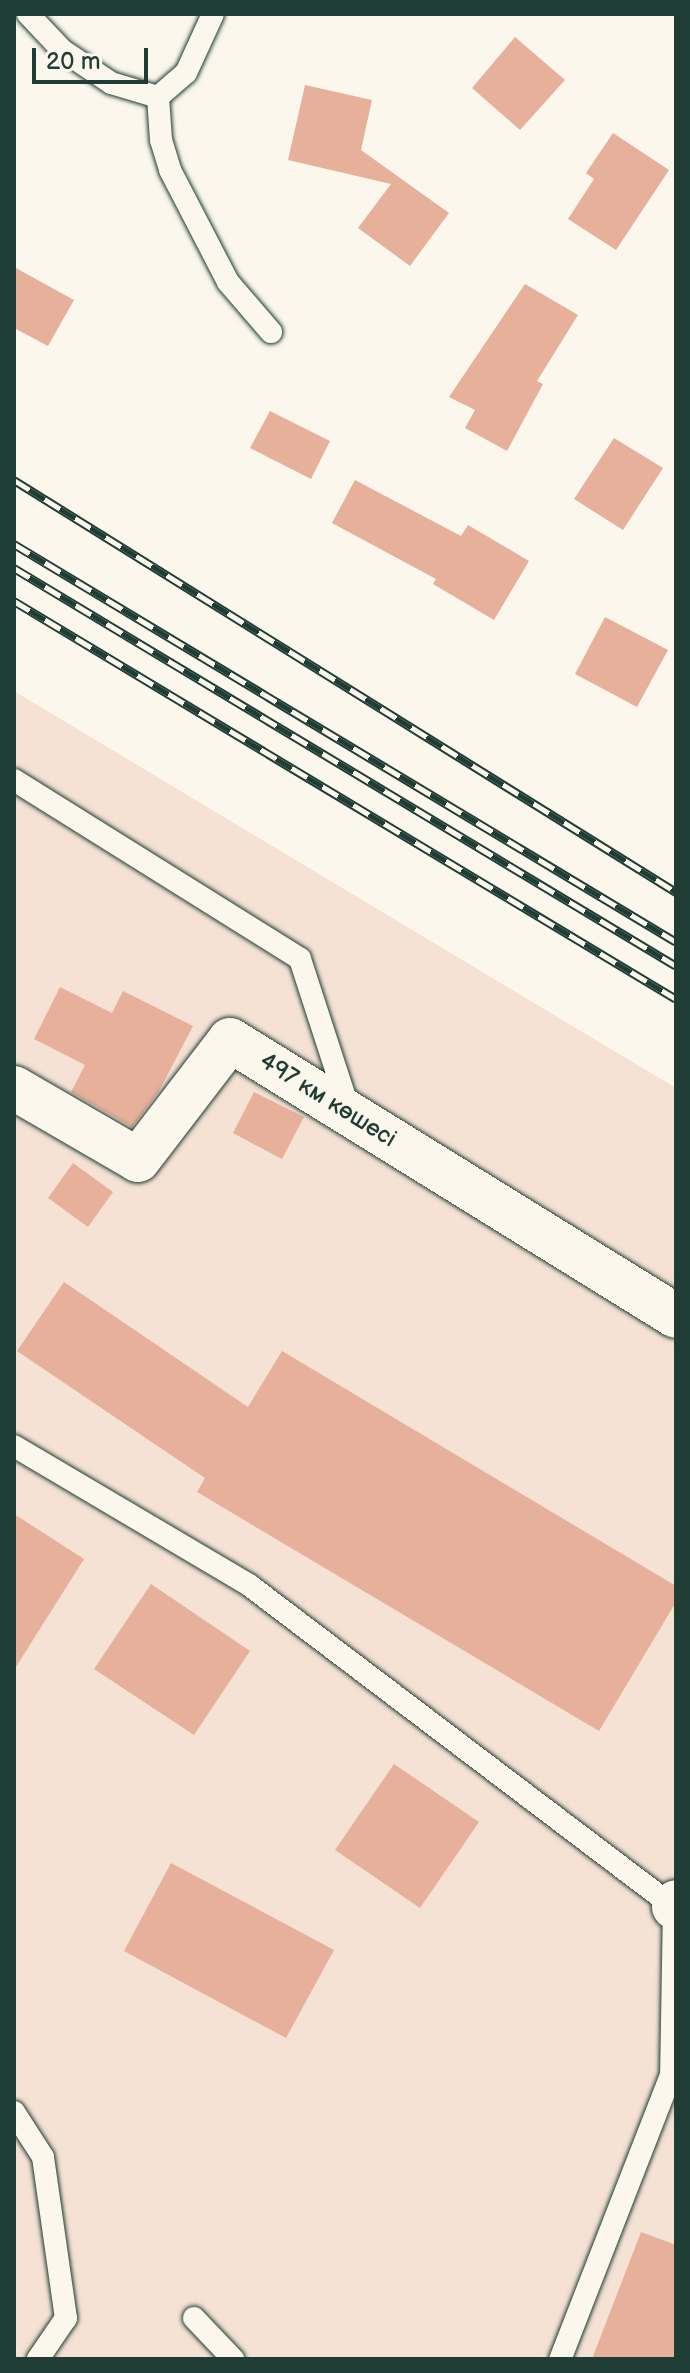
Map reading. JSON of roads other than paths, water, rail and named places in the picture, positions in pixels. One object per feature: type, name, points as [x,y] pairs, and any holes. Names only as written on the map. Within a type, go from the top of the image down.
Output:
[{"type":"street","name":"497 км көшесі","points":[[14,1088],[138,1160],[230,1040],[676,1316]]},
{"type":"lane","points":[[28,14],[62,50],[111,83],[158,97]]},
{"type":"lane","points":[[158,97],[186,73],[213,14]]},
{"type":"lane","points":[[158,97],[161,140],[170,170],[228,282],[271,332]]},
{"type":"lane","points":[[14,780],[300,959],[351,1115]]},
{"type":"lane","points":[[14,1446],[249,1585],[675,1905],[671,2075],[560,2359]]},
{"type":"lane","points":[[14,2112],[43,2157],[66,2318],[38,2359]]},
{"type":"lane","points":[[194,2318],[233,2359]]},
{"type":"railway","points":[[14,480],[676,892]]},
{"type":"railway","points":[[14,544],[676,942]]},
{"type":"railway","points":[[14,568],[676,966]]},
{"type":"railway","points":[[14,601],[676,999]]}]
